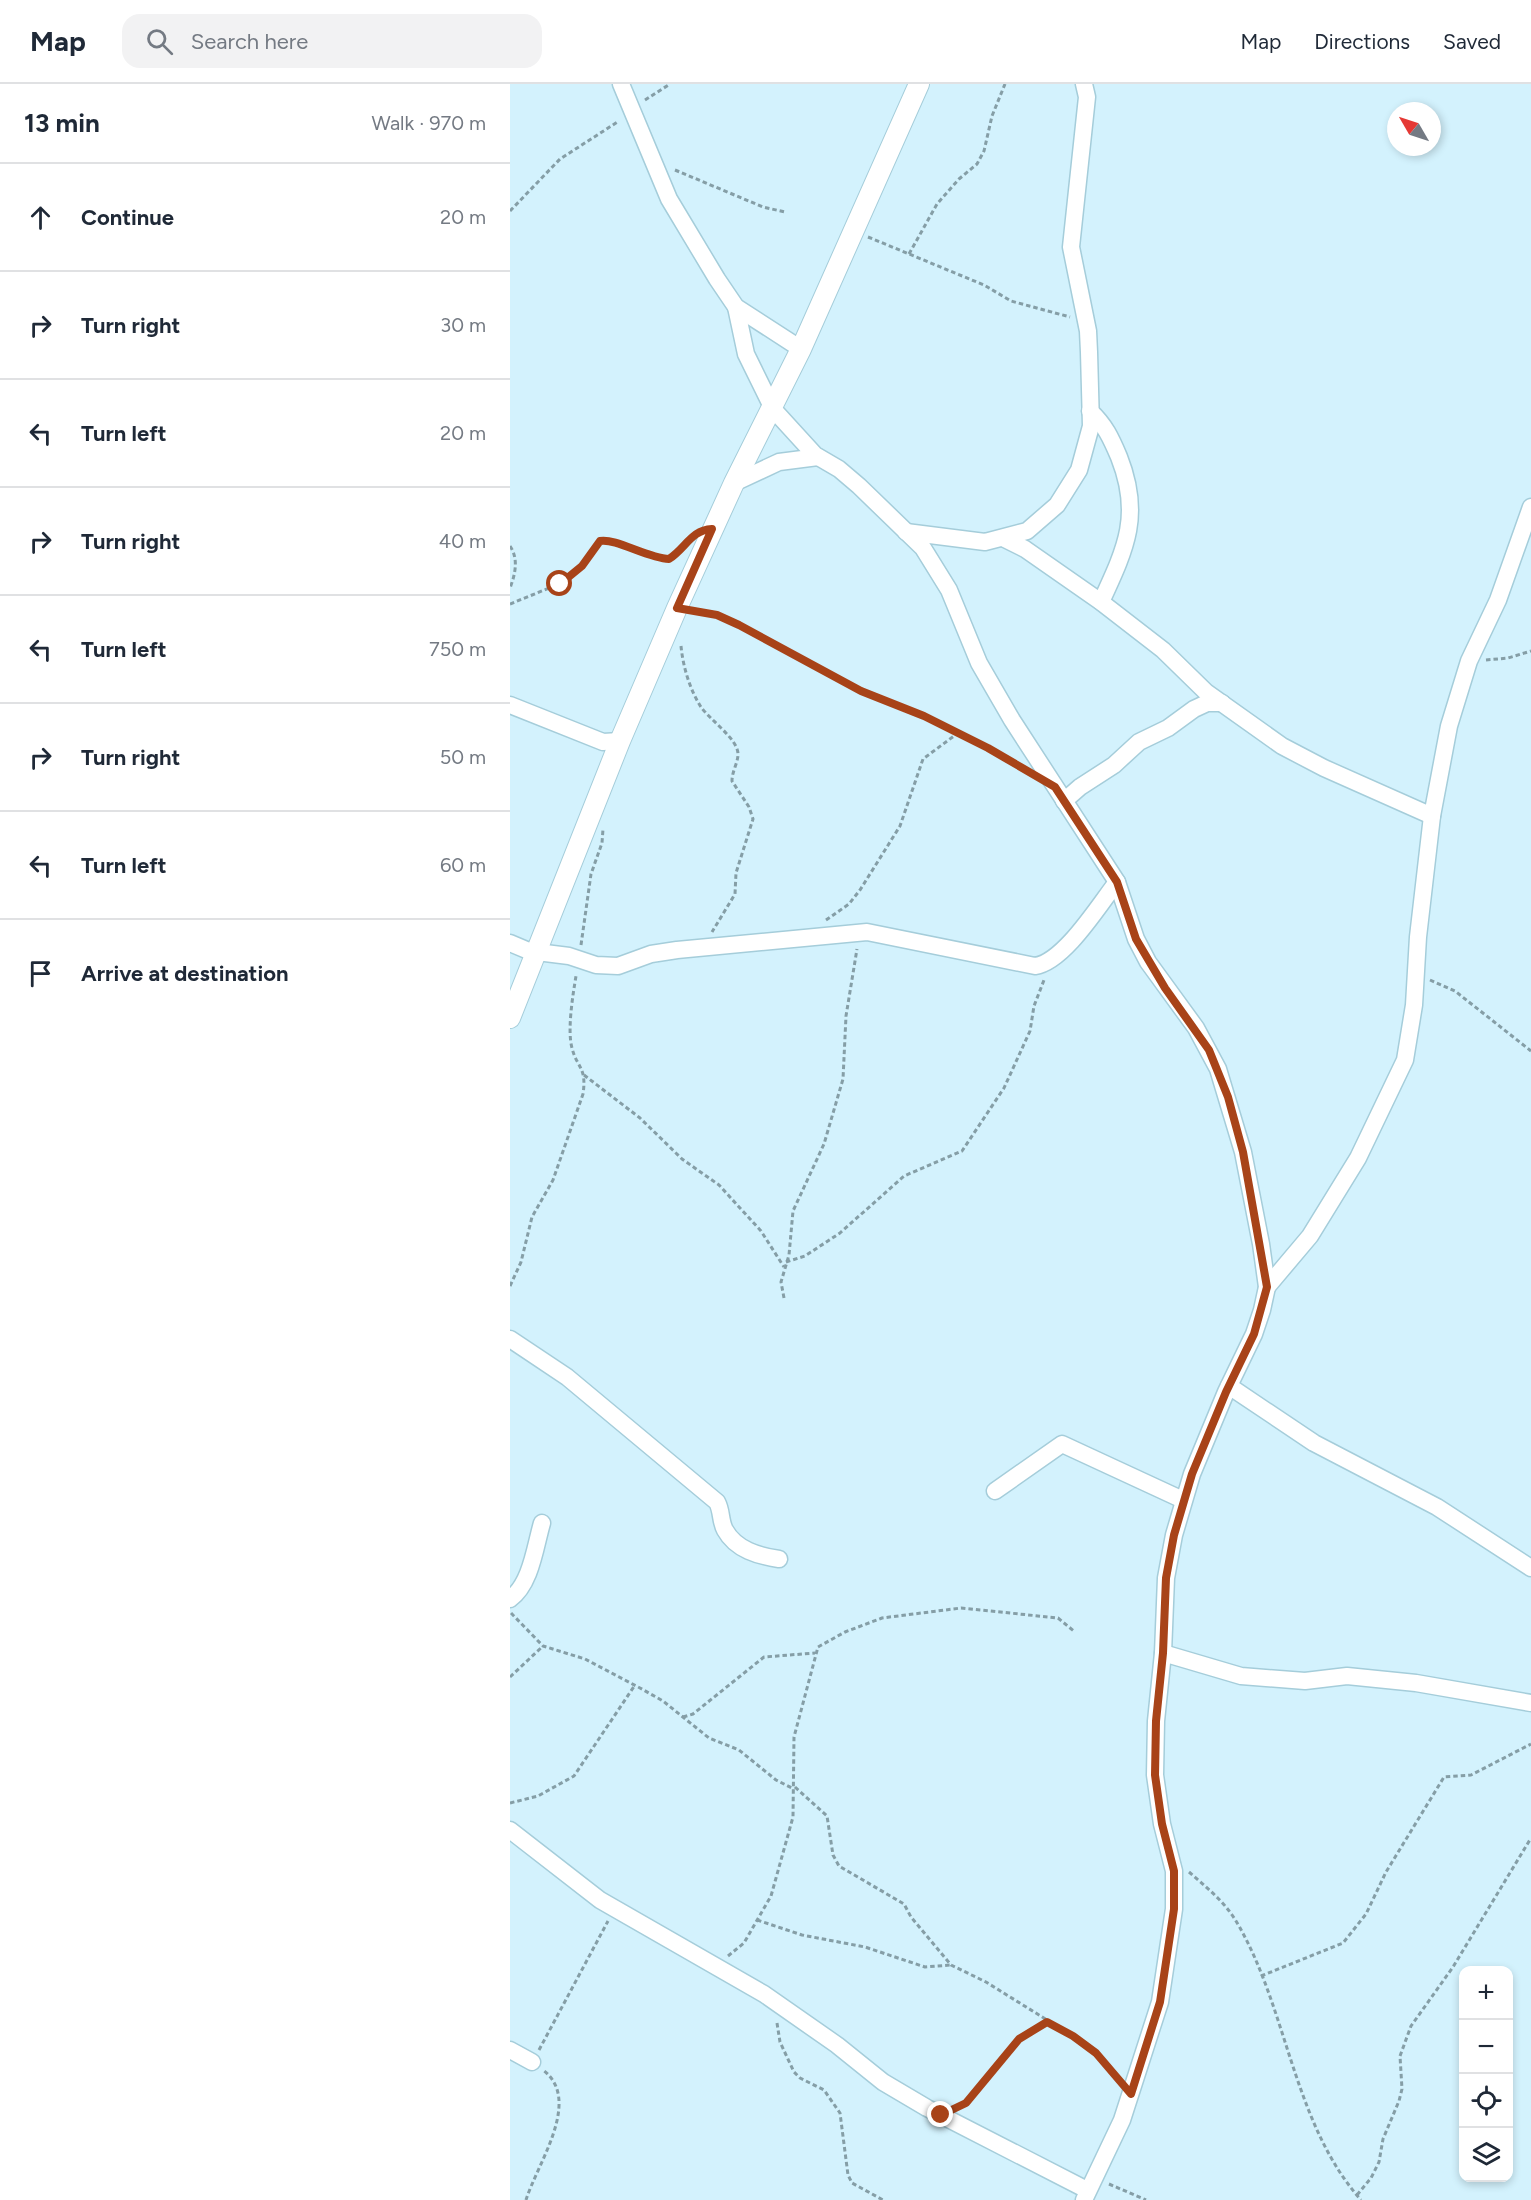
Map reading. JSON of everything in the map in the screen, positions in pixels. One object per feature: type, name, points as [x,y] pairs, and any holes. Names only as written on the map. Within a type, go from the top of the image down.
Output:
[{"type":"street","points":[[621,84],[669,199],[690,237],[736,307],[746,354],[773,409],[792,432],[818,457],[839,469],[923,549],[949,590],[979,663],[1012,720],[1117,882],[1136,939],[1165,988],[1196,1028],[1222,1078],[1243,1152],[1267,1287]]},
{"type":"street","points":[[510,1017],[620,741],[677,608],[734,483],[801,349],[919,84]]},
{"type":"street","points":[[906,532],[986,542],[1005,539],[1027,531],[1039,524],[1069,488],[1085,456],[1091,426],[1089,352],[1086,320],[1074,274],[1071,247],[1087,97],[1084,84]]},
{"type":"street","points":[[736,307],[801,349]]},
{"type":"street","points":[[1090,411],[1106,428],[1130,488],[1126,541],[1121,560],[1101,602]]},
{"type":"street","points":[[734,483],[779,462],[818,457]]},
{"type":"street","points":[[510,1830],[615,1909],[771,1999],[837,2045],[883,2082],[941,2115],[1088,2189],[1131,2094],[1160,2002],[1167,1962],[1174,1909],[1174,1871],[1162,1824],[1155,1775],[1156,1721],[1163,1653],[1166,1578],[1183,1500],[1229,1386],[1254,1334],[1267,1287],[1310,1236],[1358,1158],[1405,1060],[1414,1005],[1432,816],[1449,726],[1468,661],[1498,600],[1531,507]]},
{"type":"street","points":[[1005,539],[1025,549],[1101,602],[1163,650],[1221,704],[1282,747],[1432,816]]},
{"type":"street","points":[[1064,801],[1080,787],[1114,765],[1139,742],[1168,728],[1194,709],[1207,704],[1221,704]]},
{"type":"street","points":[[510,705],[603,742],[620,741]]},
{"type":"street","points":[[510,944],[537,953],[618,966],[651,954],[861,932],[884,933],[1027,966],[1045,965],[1117,882]]},
{"type":"street","points":[[510,1339],[567,1377],[717,1502],[725,1530],[732,1539],[760,1557],[779,1559]]},
{"type":"street","points":[[1229,1386],[1314,1443],[1437,1507],[1531,1569]]},
{"type":"street","points":[[995,1491],[1062,1444],[1183,1500]]},
{"type":"street","points":[[510,1599],[517,1594],[529,1570],[542,1523]]},
{"type":"street","points":[[1163,1653],[1241,1677],[1305,1681],[1347,1676],[1361,1680],[1416,1683],[1531,1703]]},
{"type":"street","points":[[510,2050],[532,2062]]},
{"type":"path","points":[[510,211],[560,159],[670,84]]},
{"type":"path","points":[[909,254],[937,204],[977,164],[984,151],[992,116],[1005,84]]},
{"type":"path","points":[[653,161],[764,207],[785,212]]},
{"type":"path","points":[[854,234],[876,239],[984,285],[1011,302],[1086,320]]},
{"type":"path","points":[[510,604],[560,584],[582,566],[600,541],[606,540],[636,552],[669,559],[688,540]]},
{"type":"path","points":[[510,546],[514,553],[515,575],[510,588]]},
{"type":"path","points":[[677,608],[717,615],[770,640],[861,691],[924,716],[1026,770]]},
{"type":"path","points":[[680,638],[686,673],[699,704],[712,722],[732,739],[738,753],[732,781],[749,807],[753,819],[736,873],[732,901],[726,914],[714,925],[706,947]]},
{"type":"path","points":[[1468,661],[1508,658],[1531,651]]},
{"type":"path","points":[[802,937],[849,904],[860,890],[900,826],[923,759],[958,733]]},
{"type":"path","points":[[510,1286],[521,1262],[532,1218],[553,1180],[573,1130],[583,1094],[583,1074],[572,1048],[572,1016],[591,874],[605,832],[593,812]]},
{"type":"path","points":[[784,1298],[781,1282],[793,1211],[824,1144],[843,1079],[846,1016],[861,932]]},
{"type":"path","points":[[786,1262],[805,1256],[840,1233],[904,1176],[962,1151],[1004,1088],[1030,1031],[1034,1006],[1053,958]]},
{"type":"path","points":[[1416,976],[1442,984],[1455,991],[1531,1051]]},
{"type":"path","points":[[583,1074],[640,1118],[682,1159],[719,1185],[761,1231],[784,1267]]},
{"type":"path","points":[[719,1967],[744,1943],[771,1896],[793,1817],[794,1737],[813,1674],[815,1653],[823,1643],[871,1621],[961,1608],[1058,1618],[1075,1632]]},
{"type":"path","points":[[510,1612],[543,1646],[585,1659],[635,1685],[663,1701],[709,1738],[739,1750],[776,1780],[795,1788],[827,1816],[836,1862],[904,1904],[911,1917],[951,1965],[986,1982],[1047,2022],[1073,2036],[1096,2053],[1131,2094]]},
{"type":"path","points":[[510,1677],[543,1646]]},
{"type":"path","points":[[683,1718],[693,1714],[764,1657],[815,1653]]},
{"type":"path","points":[[510,1803],[538,1796],[574,1776],[635,1685]]},
{"type":"path","points":[[1261,1976],[1343,1943],[1366,1914],[1386,1872],[1443,1777],[1471,1775],[1531,1744]]},
{"type":"path","points":[[1357,2195],[1371,2178],[1379,2162],[1383,2139],[1399,2101],[1402,2089],[1400,2056],[1411,2026],[1453,1967],[1531,1838]]},
{"type":"path","points":[[1169,1854],[1220,1900],[1254,1955],[1310,2110],[1331,2157],[1361,2200]]},
{"type":"path","points":[[526,2200],[556,2127],[559,2110],[559,2092],[554,2079],[532,2062],[615,1909]]},
{"type":"path","points":[[757,1920],[802,1935],[865,1947],[925,1967],[951,1965]]},
{"type":"path","points":[[771,1999],[780,2042],[794,2072],[824,2090],[840,2113],[845,2156],[852,2183],[883,2200]]},
{"type":"path","points":[[941,2115],[966,2103],[1019,2039],[1047,2022]]},
{"type":"path","points":[[1088,2189],[1146,2200]]},
{"type":"route","points":[[560,584],[582,566],[600,541],[606,540],[636,552],[669,559],[693,534],[700,530],[712,529],[677,608],[717,615],[739,625],[861,691],[924,716],[988,748],[1055,787],[1117,882],[1136,939],[1148,962],[1196,1028],[1209,1050],[1228,1097],[1243,1152],[1267,1287],[1254,1334],[1226,1392],[1192,1474],[1174,1535],[1166,1578],[1163,1653],[1156,1721],[1155,1775],[1162,1824],[1174,1871],[1174,1909],[1160,2002],[1138,2076],[1131,2094],[1096,2053],[1073,2036],[1047,2022],[1027,2032],[1019,2039],[966,2103],[941,2115]]}]
